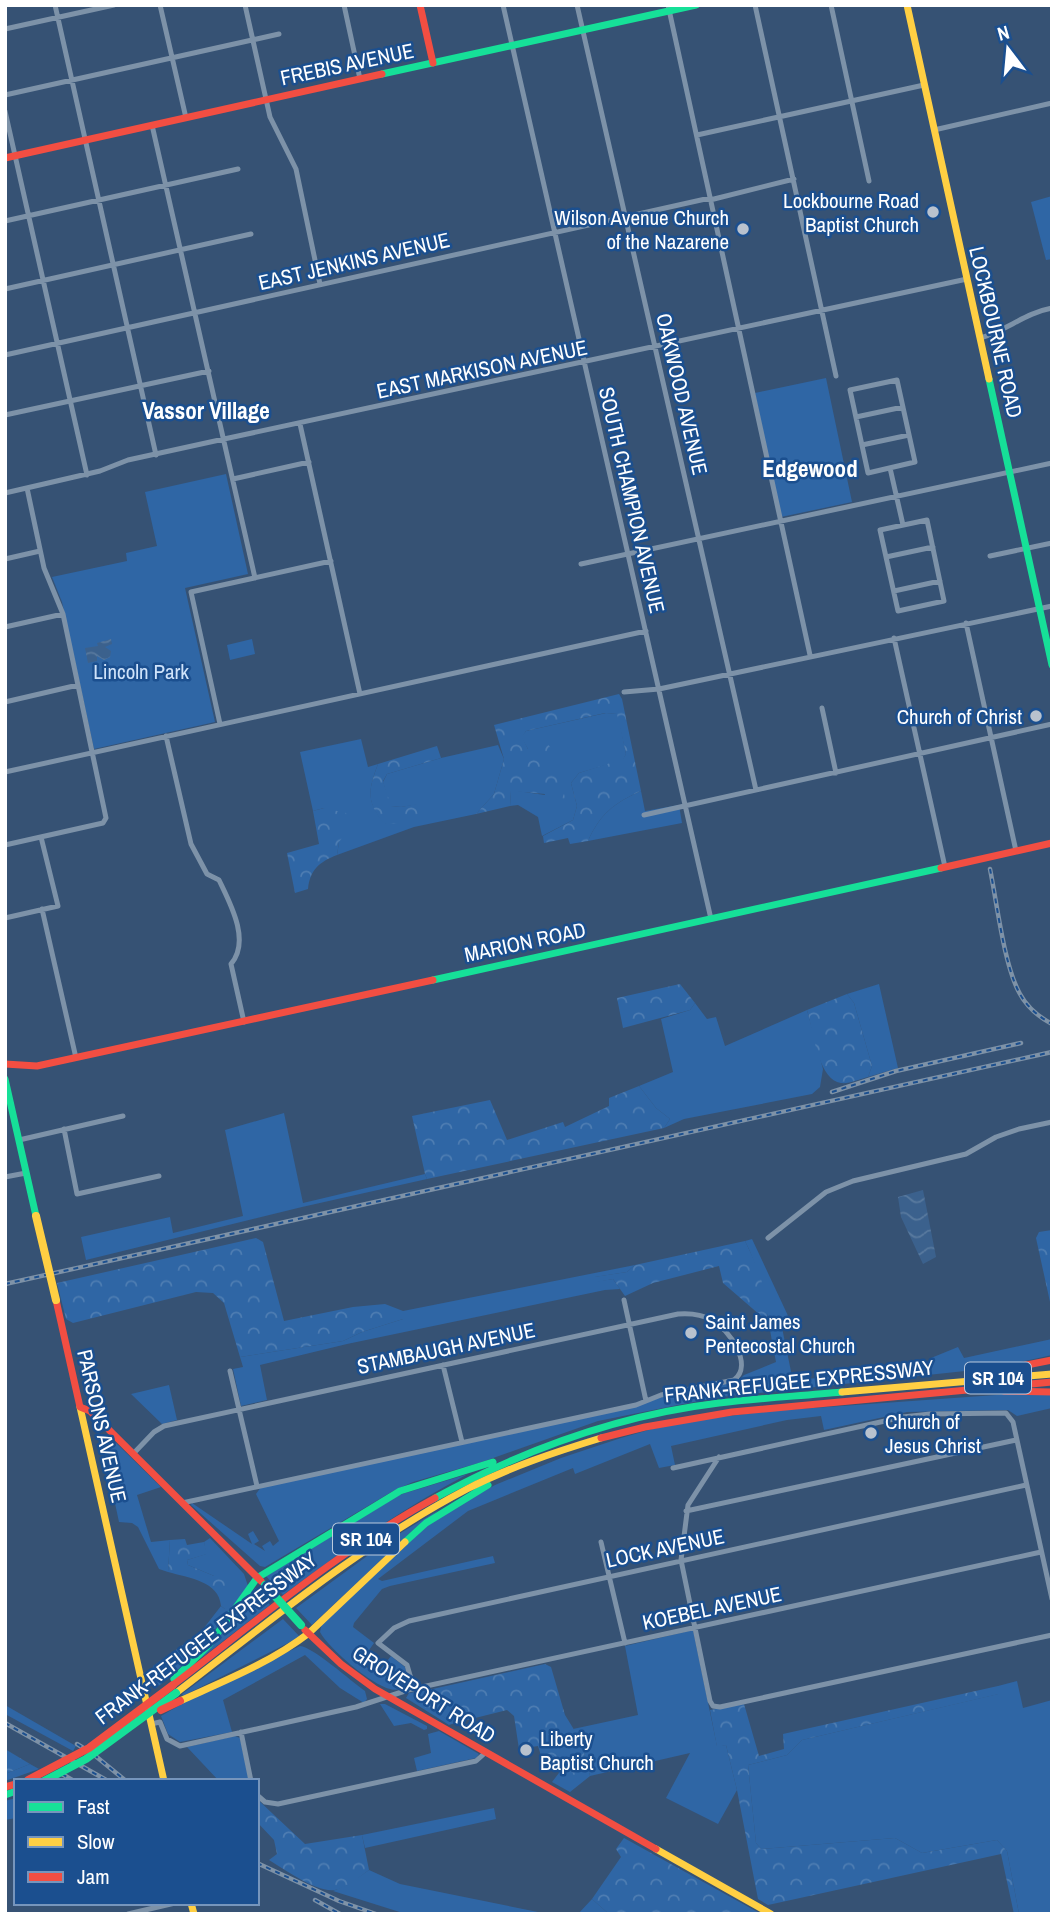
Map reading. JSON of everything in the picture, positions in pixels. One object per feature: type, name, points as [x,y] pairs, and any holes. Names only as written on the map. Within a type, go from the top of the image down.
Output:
[{"type":"main road","points":[[420,5],[433,63]]},
{"type":"main road","name":"FREBIS AVENUE","points":[[5,158],[583,30],[669,8],[696,5]]},
{"type":"main road","name":"LOCKBOURNE ROAD","points":[[907,5],[1052,665]]},
{"type":"main road","name":"MARION ROAD","points":[[5,1064],[37,1066],[76,1058],[1052,843]]},
{"type":"main road","name":"PARSONS AVENUE","points":[[5,1079],[164,1779]]},
{"type":"main road","points":[[945,1382],[1052,1360]]},
{"type":"main road","name":"FRANK-REFUGEE EXPRESSWAY","points":[[48,1779],[86,1759],[138,1722],[376,1532],[432,1498],[511,1459],[581,1433],[674,1410],[736,1401],[1052,1374]]},
{"type":"main road","name":"FRANK-REFUGEE EXPRESSWAY","points":[[31,1779],[72,1758],[175,1690],[361,1553],[427,1512],[499,1474],[604,1436],[699,1415],[1052,1382]]},
{"type":"main road","points":[[985,1388],[1052,1392]]},
{"type":"main road","name":"GROVEPORT ROAD","points":[[80,1407],[90,1411],[265,1585],[310,1635],[359,1678],[485,1753],[771,1914]]},
{"type":"main road","points":[[175,1690],[257,1578],[400,1491],[502,1459],[511,1459]]},
{"type":"main road","points":[[175,1690],[287,1649],[310,1635],[321,1621],[416,1532],[434,1517],[485,1488],[499,1474]]},
{"type":"street","points":[[55,5],[156,455]]},
{"type":"street","points":[[5,29],[114,5]]},
{"type":"street","points":[[160,5],[186,118]]},
{"type":"street","points":[[245,5],[275,131],[296,169],[320,284]]},
{"type":"street","points":[[344,5],[360,79]]},
{"type":"street","name":"SOUTH CHAMPION AVENUE","points":[[503,5],[711,919]]},
{"type":"street","name":"OAKWOOD AVENUE","points":[[577,5],[756,790]]},
{"type":"street","points":[[755,5],[836,376]]},
{"type":"street","points":[[831,5],[869,181]]},
{"type":"street","points":[[669,8],[810,655]]},
{"type":"street","points":[[5,95],[279,34]]},
{"type":"street","points":[[697,135],[924,85]]},
{"type":"street","points":[[934,130],[1052,103]]},
{"type":"street","points":[[5,111],[87,475]]},
{"type":"street","points":[[152,125],[255,578]]},
{"type":"street","points":[[5,221],[238,169]]},
{"type":"street","name":"EAST JENKINS AVENUE","points":[[5,355],[793,180]]},
{"type":"street","points":[[5,289],[251,234]]},
{"type":"street","name":"EAST MARKISON AVENUE","points":[[5,492],[87,475],[121,463],[224,439],[967,279]]},
{"type":"street","points":[[980,338],[1008,328],[1032,313],[1052,308]]},
{"type":"street","points":[[5,415],[209,371]]},
{"type":"street","points":[[897,380],[903,407],[915,462],[868,473],[850,390],[897,380]]},
{"type":"street","points":[[856,417],[903,407]]},
{"type":"street","points":[[300,424],[360,694]]},
{"type":"street","points":[[862,445],[909,435]]},
{"type":"street","points":[[233,479],[309,462]]},
{"type":"street","points":[[581,564],[1052,463]]},
{"type":"street","points":[[890,468],[903,525]]},
{"type":"street","points":[[5,845],[105,820],[63,614],[40,551],[27,488]]},
{"type":"street","points":[[927,520],[944,601],[898,611],[880,530],[903,525],[927,520]]},
{"type":"street","points":[[990,556],[1052,542]]},
{"type":"street","points":[[886,557],[933,547]]},
{"type":"street","points":[[5,559],[40,551]]},
{"type":"street","points":[[220,724],[191,592],[331,561]]},
{"type":"street","points":[[894,591],[940,581]]},
{"type":"street","points":[[624,692],[659,689],[1052,606]]},
{"type":"street","points":[[5,627],[63,614]]},
{"type":"street","points":[[966,623],[1016,851]]},
{"type":"street","points":[[5,772],[646,631]]},
{"type":"street","points":[[894,638],[945,867]]},
{"type":"street","points":[[5,702],[78,685]]},
{"type":"street","points":[[822,708],[836,773]]},
{"type":"street","points":[[644,815],[1052,724]]},
{"type":"street","points":[[166,736],[191,844],[207,874],[219,880],[232,908],[240,943],[231,964],[244,1022]]},
{"type":"street","points":[[5,918],[58,906],[41,837]]},
{"type":"street","points":[[42,909],[76,1058]]},
{"type":"street","points":[[19,1140],[122,1116]]},
{"type":"street","points":[[768,1238],[826,1192],[853,1181],[966,1154],[989,1144],[996,1137],[1052,1122]]},
{"type":"street","points":[[64,1129],[77,1194],[159,1176]]},
{"type":"street","points":[[5,1177],[26,1173]]},
{"type":"street","points":[[182,1503],[646,1401],[624,1300]]},
{"type":"street","name":"STAMBAUGH AVENUE","points":[[133,1454],[161,1427],[685,1314],[707,1318],[720,1325],[733,1340],[742,1366],[740,1374],[734,1380],[662,1395],[646,1401]]},
{"type":"street","points":[[443,1365],[462,1442]]},
{"type":"street","points":[[230,1371],[257,1486]]},
{"type":"street","points":[[673,1468],[903,1417],[1002,1412],[1009,1416],[1016,1440],[1052,1599]]},
{"type":"street","points":[[686,1511],[1016,1440]]},
{"type":"street","points":[[719,1457],[692,1496],[686,1511],[681,1560],[713,1706],[720,1707],[1052,1635]]},
{"type":"street","name":"LOCK AVENUE","points":[[414,1689],[407,1665],[379,1643],[394,1628],[426,1616],[1026,1485]]},
{"type":"street","points":[[601,1542],[625,1643]]},
{"type":"street","name":"KOEBEL AVENUE","points":[[152,1724],[161,1723],[167,1740],[180,1746],[356,1707],[414,1689],[1041,1552]]},
{"type":"street","points":[[241,1732],[251,1779]]},
{"type":"street","points":[[259,1798],[269,1804],[278,1804],[475,1761],[485,1753]]},
{"type":"street","points":[[128,1914],[166,1905]]},
{"type":"green space","points":[[1052,196],[1052,259],[1046,260],[1031,202]]},
{"type":"green space","points":[[826,378],[852,502],[781,517],[755,393]]},
{"type":"green space","name":"Lincoln Park","points":[[226,474],[248,574],[185,588],[215,722],[94,749],[62,602],[52,577],[127,561],[126,553],[157,546],[145,492]]},
{"type":"green space","points":[[252,639],[255,654],[230,660],[227,645]]},
{"type":"green space","points":[[619,694],[641,791],[609,810],[588,841],[570,844],[568,838],[544,843],[543,836],[573,820],[577,806],[571,783],[579,773],[623,759],[626,754],[617,714],[605,713],[526,731],[522,737],[528,749],[547,743],[554,752],[565,798],[562,802],[553,802],[545,794],[511,791],[510,806],[476,814],[494,794],[504,759],[494,725]]},
{"type":"green space","points":[[606,713],[618,714],[626,754],[623,760],[579,773],[571,783],[577,806],[573,820],[542,836],[538,817],[518,805],[510,806],[511,790],[545,795],[521,737],[526,731]]},
{"type":"green space","points":[[361,739],[368,767],[378,764],[371,795],[374,809],[385,824],[421,804],[390,806],[383,782],[387,774],[498,745],[504,759],[494,794],[476,814],[414,827],[337,855],[339,842],[324,808],[313,811],[300,752]]},
{"type":"green space","points":[[437,746],[441,758],[387,774],[383,781],[391,806],[422,803],[425,813],[408,823],[384,824],[374,809],[370,796],[378,764]]},
{"type":"green space","points":[[641,791],[645,811],[679,805],[682,823],[588,841],[609,810]]},
{"type":"green space","points":[[324,808],[346,813],[351,827],[339,842],[337,855],[316,868],[308,889],[295,893],[287,853],[319,844],[313,811]]},
{"type":"green space","points":[[680,984],[695,1003],[690,1010],[623,1028],[617,998]]},
{"type":"green space","points":[[879,984],[898,1068],[868,1077],[872,1066],[854,1003],[847,994]]},
{"type":"green space","points":[[847,994],[854,1003],[872,1066],[868,1077],[841,1083],[833,1080],[822,1064],[807,1010]]},
{"type":"green space","points":[[695,1003],[707,1019],[716,1017],[725,1046],[807,1010],[823,1069],[820,1087],[812,1094],[684,1119],[664,1128],[670,1119],[656,1108],[639,1086],[673,1072],[661,1019],[690,1010]]},
{"type":"green space","points":[[639,1086],[656,1108],[670,1119],[664,1128],[427,1179],[412,1116],[490,1100],[507,1140],[563,1122],[565,1127],[609,1106],[609,1098]]},
{"type":"green space","points":[[284,1113],[303,1203],[425,1174],[427,1179],[86,1260],[81,1237],[170,1217],[173,1233],[243,1216],[225,1130]]},
{"type":"green space","points":[[1052,1230],[1052,1311],[1036,1238],[1039,1232]]},
{"type":"green space","points":[[256,1238],[263,1242],[284,1321],[353,1307],[385,1304],[403,1311],[403,1319],[343,1341],[240,1357],[224,1303],[213,1293],[196,1292],[73,1323],[66,1319],[57,1283]]},
{"type":"green space","points":[[752,1239],[790,1320],[781,1323],[793,1381],[931,1363],[931,1358],[958,1347],[964,1358],[1052,1339],[1052,1355],[993,1368],[721,1397],[598,1421],[482,1462],[413,1482],[393,1491],[265,1567],[260,1566],[191,1505],[192,1503],[252,1544],[248,1534],[253,1531],[259,1541],[254,1544],[265,1551],[262,1546],[270,1541],[273,1546],[279,1541],[256,1494],[261,1487],[739,1380],[744,1375],[776,1362],[761,1285],[745,1241]]},
{"type":"green space","points":[[745,1241],[764,1290],[767,1321],[723,1283],[719,1266],[653,1283],[625,1296],[613,1279],[592,1283],[594,1277],[627,1272],[635,1265]]},
{"type":"green space","points":[[635,1265],[627,1272],[595,1277],[593,1282],[613,1279],[620,1289],[347,1344],[260,1365],[267,1400],[241,1406],[233,1369],[243,1367],[240,1357],[343,1341],[403,1319],[403,1311]]},
{"type":"green space","points":[[169,1385],[177,1420],[162,1424],[131,1394]]},
{"type":"green space","points":[[1010,1394],[1052,1395],[1052,1408],[1017,1416],[1008,1410],[907,1412],[824,1430],[821,1416],[787,1420],[671,1446],[675,1465],[659,1468],[650,1444],[575,1474],[573,1468],[468,1511],[378,1579],[382,1581],[493,1556],[495,1563],[382,1589],[354,1623],[353,1627],[374,1643],[360,1663],[377,1674],[391,1656],[405,1667],[410,1682],[407,1687],[392,1690],[373,1681],[341,1656],[320,1632],[322,1623],[427,1526],[495,1485],[561,1458],[652,1429],[705,1419],[771,1411]]},
{"type":"green space","points":[[111,1438],[161,1487],[137,1495],[151,1542],[170,1540],[168,1572],[159,1569],[138,1527],[132,1523],[119,1522],[104,1452]]},
{"type":"green space","points":[[468,1474],[373,1531],[283,1595],[266,1576],[399,1495]]},
{"type":"green space","points":[[439,1510],[412,1531],[312,1625],[296,1608],[389,1540]]},
{"type":"green space","points":[[210,1538],[244,1574],[248,1586],[206,1641],[156,1688],[153,1666],[200,1633],[221,1606],[225,1609],[214,1576],[188,1565],[187,1560],[206,1554],[204,1542]]},
{"type":"green space","points":[[185,1539],[187,1545],[204,1542],[207,1554],[187,1560],[188,1565],[214,1576],[225,1570],[231,1576],[230,1601],[225,1609],[209,1586],[168,1572],[170,1540]]},
{"type":"green space","points":[[256,1588],[270,1605],[200,1659],[251,1592]]},
{"type":"green space","points":[[283,1619],[300,1637],[183,1696],[182,1694]]},
{"type":"green space","points":[[693,1630],[717,1746],[726,1745],[737,1790],[718,1824],[666,1798],[690,1753],[590,1776],[581,1741],[573,1729],[638,1715],[625,1646]]},
{"type":"green space","points":[[300,1646],[323,1658],[365,1691],[367,1699],[364,1703],[340,1688],[305,1655],[223,1700],[232,1732],[180,1742],[168,1734],[161,1716],[196,1696]]},
{"type":"green space","points":[[545,1664],[551,1667],[565,1715],[581,1741],[590,1776],[570,1792],[552,1782],[559,1773],[557,1765],[542,1759],[538,1746],[519,1749],[514,1716],[507,1710],[455,1723],[417,1703],[428,1690]]},
{"type":"green space","points":[[1017,1681],[1023,1708],[1052,1700],[1052,1914],[1019,1914],[1007,1851],[997,1840],[922,1853],[895,1838],[761,1849],[756,1843],[748,1765],[787,1755],[802,1740],[998,1694],[998,1686]]},
{"type":"green space","points":[[998,1686],[999,1694],[802,1740],[787,1755],[748,1765],[756,1843],[761,1849],[895,1838],[922,1853],[997,1840],[1007,1851],[1019,1914],[1014,1914],[1001,1854],[768,1905],[758,1899],[726,1745],[717,1747],[710,1710],[744,1704],[759,1756],[784,1749],[783,1734]]},
{"type":"green space","points":[[428,1690],[418,1703],[455,1723],[449,1725],[406,1698],[409,1693]]},
{"type":"green space","points":[[380,1704],[385,1704],[427,1726],[427,1729],[411,1723],[394,1726]]},
{"type":"green space","points":[[5,1705],[76,1746],[73,1751],[5,1714]]},
{"type":"green space","points":[[439,1731],[479,1754],[476,1758],[417,1771],[414,1758],[431,1753],[428,1734]]},
{"type":"green space","points":[[235,1736],[240,1738],[249,1779],[217,1779],[187,1747]]},
{"type":"green space","points":[[5,1749],[30,1764],[5,1774]]},
{"type":"green space","points":[[30,1764],[39,1769],[5,1781],[5,1774]]},
{"type":"green space","points":[[14,1799],[14,1818],[5,1820],[5,1801]]},
{"type":"green space","points":[[259,1801],[305,1844],[362,1835],[369,1870],[344,1887],[335,1890],[319,1888],[269,1860],[277,1854],[274,1840],[259,1824]]},
{"type":"green space","points":[[494,1808],[496,1819],[365,1848],[362,1835]]},
{"type":"green space","points":[[624,1838],[761,1914],[609,1914],[592,1899],[621,1857],[616,1849]]},
{"type":"green space","points":[[369,1870],[400,1884],[548,1914],[406,1914],[333,1891]]},
{"type":"green space","points":[[592,1899],[609,1914],[578,1914]]},
{"type":"water","points":[[111,639],[112,644],[105,647],[111,651],[110,657],[104,660],[97,656],[97,661],[88,663],[85,648],[98,646],[97,643]]},
{"type":"water","points":[[923,1190],[936,1257],[923,1264],[901,1217],[898,1197]]},
{"type":"railway","points":[[990,869],[1005,951],[1014,982],[1030,1007],[1052,1024]]},
{"type":"railway","points":[[832,1092],[896,1071],[1021,1043]]},
{"type":"railway","points":[[5,1284],[1052,1052]]},
{"type":"railway","points":[[5,1723],[104,1779]]},
{"type":"railway","points":[[77,1744],[124,1779]]},
{"type":"railway","points":[[62,1774],[71,1779]]},
{"type":"railway","points":[[259,1864],[339,1901],[376,1914]]},
{"type":"railway","points":[[315,1900],[340,1914]]},
{"type":"traffic: fast","points":[[382,74],[696,5]]},
{"type":"traffic: fast","points":[[989,379],[1052,665]]},
{"type":"traffic: fast","points":[[433,980],[941,868]]},
{"type":"traffic: fast","points":[[5,1079],[36,1216]]},
{"type":"traffic: fast","points":[[435,1498],[537,1450],[645,1416],[719,1403],[842,1392]]},
{"type":"traffic: fast","points":[[174,1679],[209,1645],[257,1578],[400,1491],[493,1462]]},
{"type":"traffic: fast","points":[[405,1542],[426,1523],[488,1485]]},
{"type":"traffic: fast","points":[[265,1585],[301,1625]]},
{"type":"traffic: fast","points":[[48,1779],[86,1759],[176,1693]]},
{"type":"traffic: fast","points":[[5,1795],[14,1792]]},
{"type":"traffic: slow","points":[[907,5],[989,379]]},
{"type":"traffic: slow","points":[[36,1216],[56,1300]]},
{"type":"traffic: slow","points":[[842,1392],[1052,1374]]},
{"type":"traffic: slow","points":[[80,1407],[164,1779]]},
{"type":"traffic: slow","points":[[176,1693],[317,1585],[428,1511],[500,1474],[601,1438]]},
{"type":"traffic: slow","points":[[180,1701],[246,1671],[294,1644],[405,1542]]},
{"type":"traffic: slow","points":[[656,1849],[771,1914]]},
{"type":"traffic: slow","points":[[192,1905],[194,1914]]},
{"type":"traffic: jam","points":[[420,5],[433,63]]},
{"type":"traffic: jam","points":[[5,158],[382,74]]},
{"type":"traffic: jam","points":[[941,868],[1052,843]]},
{"type":"traffic: jam","points":[[5,1064],[37,1066],[433,980]]},
{"type":"traffic: jam","points":[[56,1300],[80,1407],[90,1411],[261,1581]]},
{"type":"traffic: jam","points":[[981,1374],[1052,1360]]},
{"type":"traffic: jam","points":[[601,1438],[645,1427],[732,1412],[1052,1382]]},
{"type":"traffic: jam","points":[[1004,1391],[1052,1392]]},
{"type":"traffic: jam","points":[[173,1685],[333,1562],[435,1498]]},
{"type":"traffic: jam","points":[[305,1630],[341,1664],[375,1689],[656,1849]]},
{"type":"traffic: jam","points":[[30,1779],[89,1748],[173,1685]]},
{"type":"traffic: jam","points":[[161,1710],[180,1701]]},
{"type":"traffic: jam","points":[[5,1787],[14,1785]]},
{"type":"place","name":"Lockbourne Road Baptist Church","points":[[933,212]]},
{"type":"place","name":"Wilson Avenue Church of the Nazarene","points":[[743,229]]},
{"type":"place","name":"Church of Christ","points":[[1036,716]]},
{"type":"place","name":"Saint James Pentecostal Church","points":[[691,1333]]},
{"type":"place","name":"Church of Jesus Christ","points":[[871,1433]]},
{"type":"place","name":"Liberty Baptist Church","points":[[526,1750]]},
{"type":"district","name":"Vassor Village","points":[[206,410]]},
{"type":"district","name":"Edgewood","points":[[810,468]]}]
